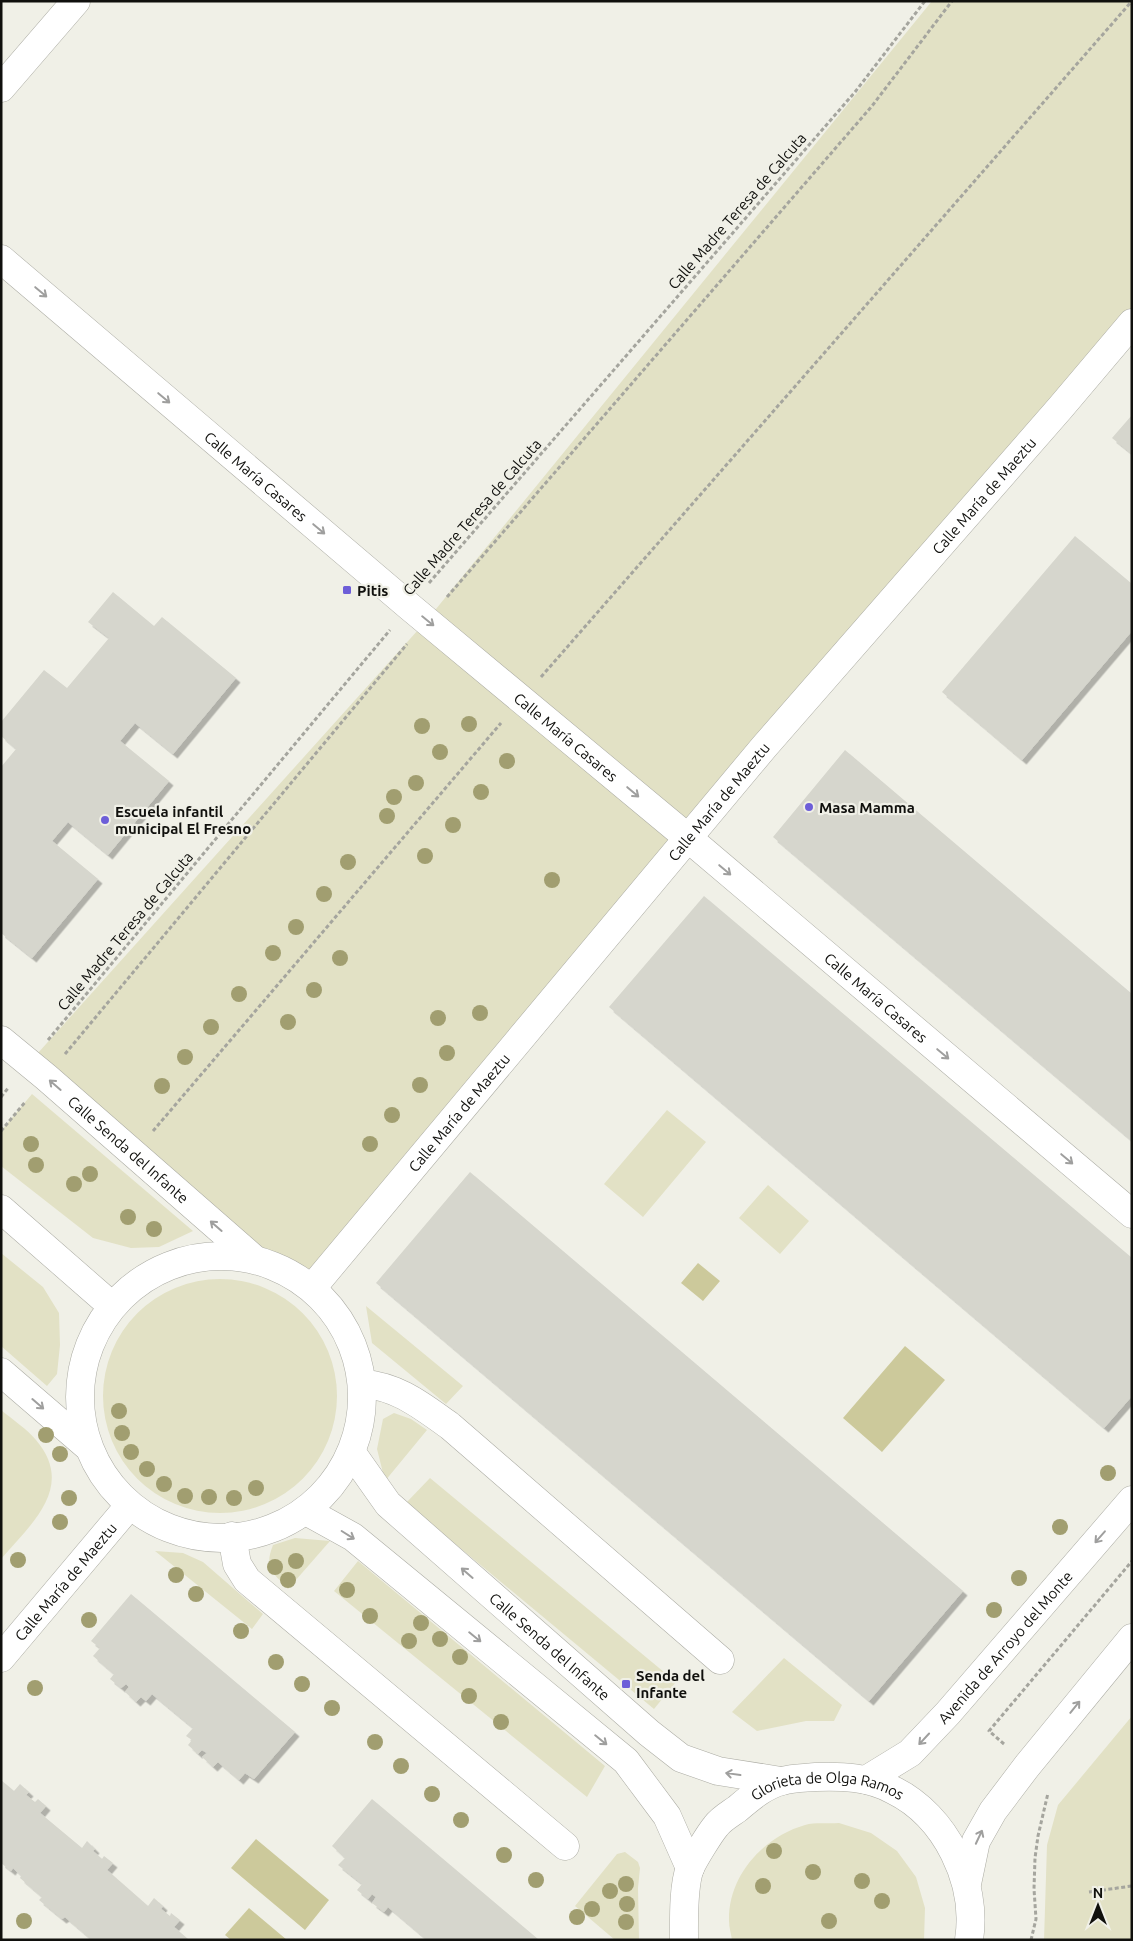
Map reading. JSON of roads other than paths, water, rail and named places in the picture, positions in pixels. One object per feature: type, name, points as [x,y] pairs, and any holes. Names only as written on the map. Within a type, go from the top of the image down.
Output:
[{"type":"street","points":[[1,88],[76,1]]},
{"type":"street","name":"Calle María Casares","points":[[2,260],[1132,1214]]},
{"type":"street","name":"Calle María de Maeztu","points":[[312,1288],[764,747],[1132,323]]},
{"type":"street","name":"Calle Senda del Infante","points":[[1,1040],[253,1258]]},
{"type":"street","points":[[1,1209],[112,1306]]},
{"type":"street","points":[[214,1255],[253,1258],[284,1269],[312,1288],[338,1315],[355,1347],[363,1384],[362,1419],[352,1453],[333,1485],[306,1511],[272,1530],[232,1536],[196,1537],[161,1526],[129,1506],[105,1478],[87,1446],[79,1410],[81,1372],[92,1337],[112,1306],[141,1279],[176,1262],[214,1255]]},
{"type":"street","points":[[1,1372],[87,1446]]},
{"type":"street","points":[[363,1384],[381,1385],[414,1400],[450,1426],[720,1660]]},
{"type":"street","name":"Calle Senda del Infante","points":[[352,1453],[388,1504],[649,1733],[681,1758],[718,1771],[781,1781]]},
{"type":"street","name":"Avenida de Arroyo del Monte","points":[[866,1780],[910,1754],[948,1713],[1132,1500]]},
{"type":"street","name":"Calle María de Maeztu","points":[[1,1658],[129,1506]]},
{"type":"street","points":[[306,1511],[353,1537],[626,1761],[667,1816],[690,1868]]},
{"type":"street","points":[[232,1536],[237,1564],[247,1580],[565,1846]]},
{"type":"street","points":[[967,1884],[976,1841],[993,1811],[1027,1766],[1132,1638]]},
{"type":"street","name":"Glorieta de Olga Ramos","points":[[684,1940],[683,1910],[690,1868],[716,1825],[755,1794],[781,1781],[840,1776],[866,1780],[894,1790],[919,1806],[938,1827],[951,1848],[967,1884],[972,1923],[969,1940]]},
{"type":"place","name":"Pitis","points":[[347,590]]},
{"type":"place","name":"Masa Mamma","points":[[809,807]]},
{"type":"place","name":"Escuela infantil municipal El Fresno","points":[[105,820]]},
{"type":"place","name":"Senda del Infante","points":[[626,1684]]}]
